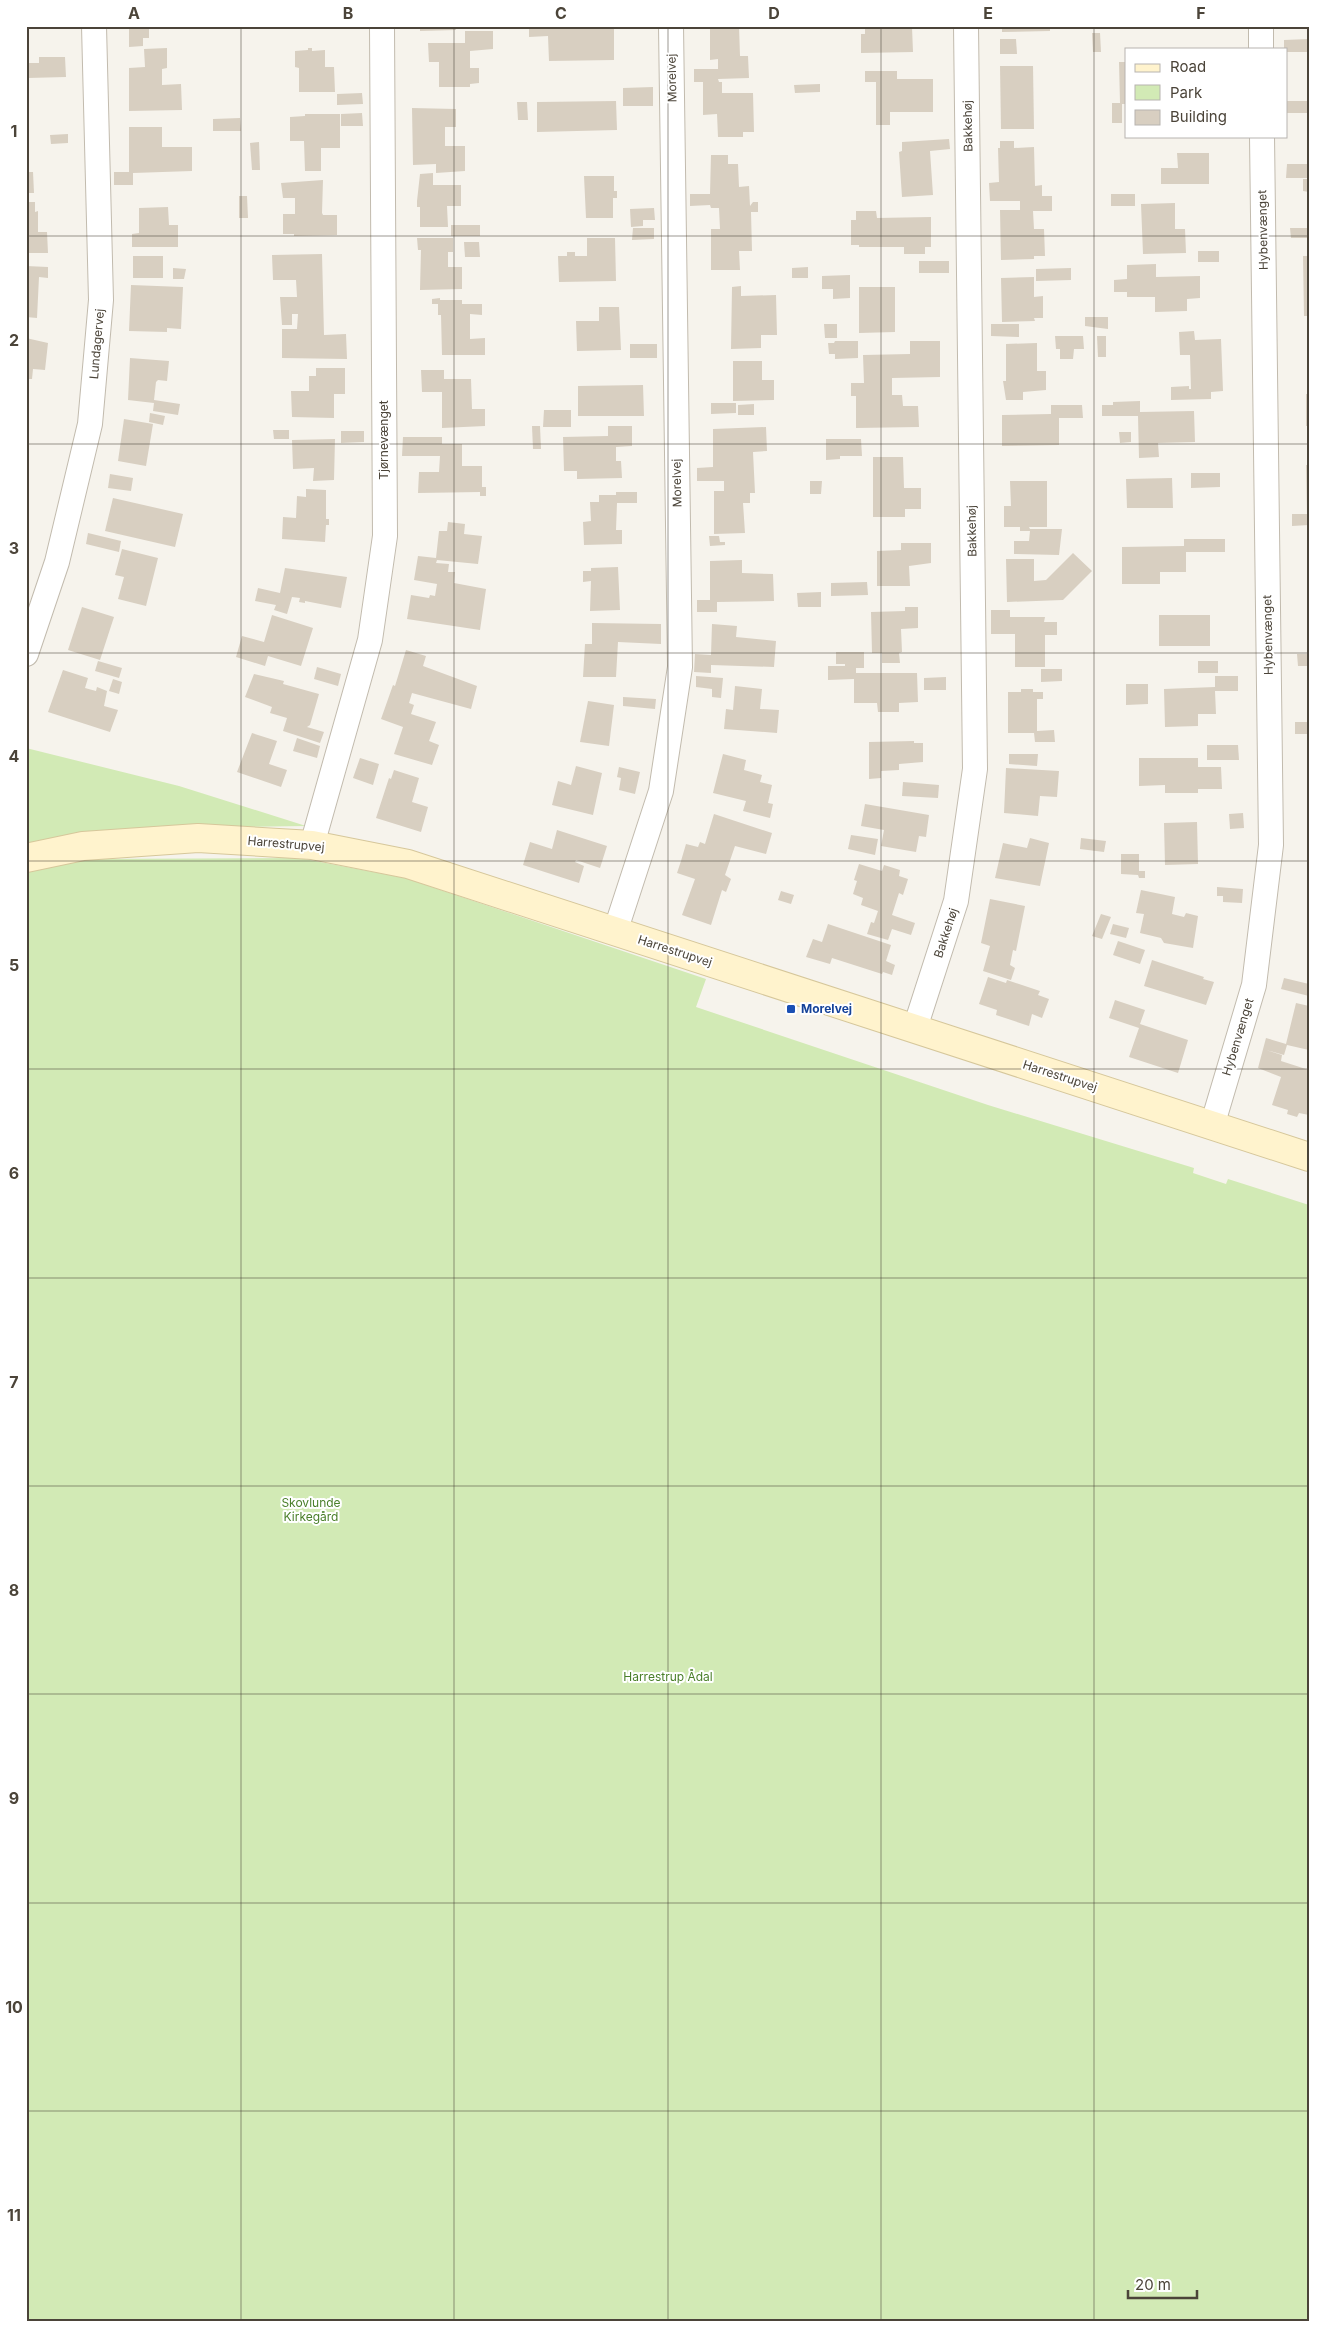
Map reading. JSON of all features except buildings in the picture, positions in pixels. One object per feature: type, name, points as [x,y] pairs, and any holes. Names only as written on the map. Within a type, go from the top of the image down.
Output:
[{"type":"street","name":"Lundagervej","points":[[26,654],[57,562],[90,424],[101,300],[94,26]]},
{"type":"street","name":"Tjørnevænget","points":[[312,844],[370,640],[385,536],[382,26]]},
{"type":"street","name":"Morelvej","points":[[615,932],[661,791],[680,667],[671,26]]},
{"type":"street","name":"Bakkehøj","points":[[915,1028],[956,901],[975,769],[966,26]]},
{"type":"street","points":[[1260,26],[1261,48]]},
{"type":"street","name":"Hybenvænget","points":[[1212,1126],[1254,985],[1270,846],[1262,138]]},
{"type":"street","name":"Harrestrupvej","points":[[26,858],[83,846],[198,838],[312,844],[408,864],[1309,1157]]},
{"type":"green space","points":[[26,748],[179,786],[306,826],[166,828],[26,845]]},
{"type":"green space","name":"Harrestrup Ådal","points":[[299,858],[405,878],[706,979],[696,1007],[988,1105],[1194,1168],[1193,1173],[1226,1184],[1228,1179],[1309,1205],[1309,2321],[26,2321],[26,871],[84,859]]},
{"type":"place","name":"Morelvej","points":[[791,1009]]},
{"type":"park label","name":"Skovlunde Kirkegård","points":[[311,1510]]}]
